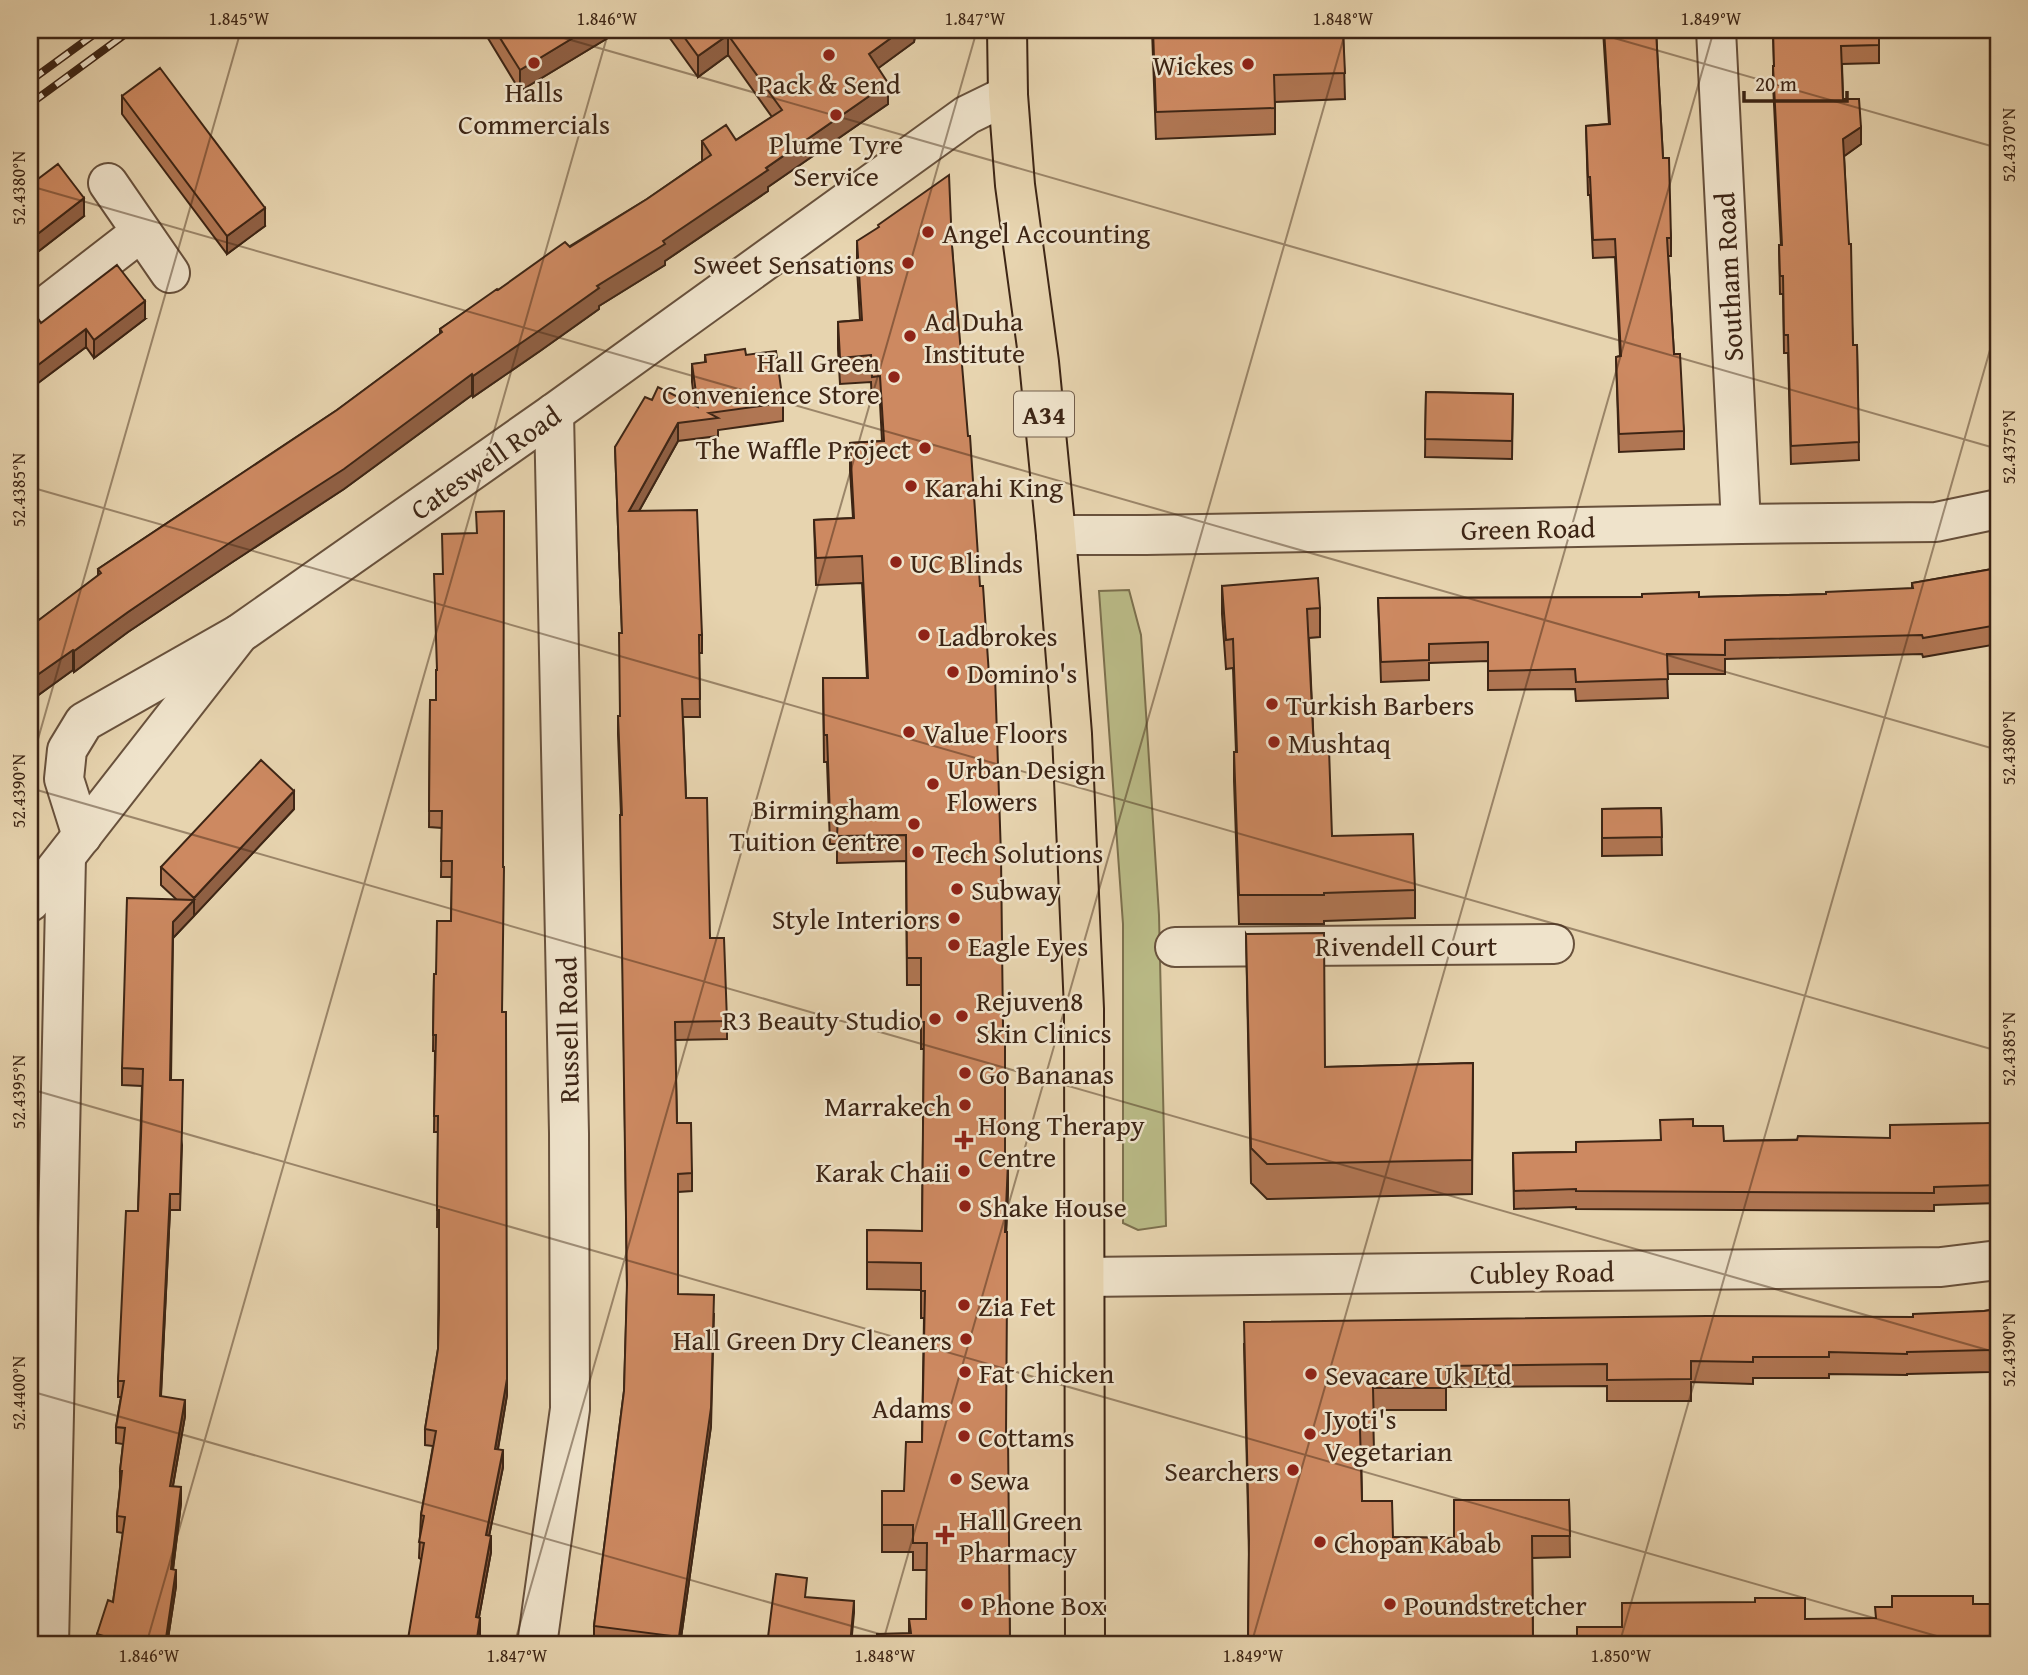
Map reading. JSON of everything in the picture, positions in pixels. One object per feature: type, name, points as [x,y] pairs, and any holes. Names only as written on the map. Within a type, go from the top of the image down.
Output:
[{"type":"highway","name":"A34","points":[[1007,30],[1008,94],[1015,185],[1039,362],[1072,734],[1084,1009],[1085,1645]]},
{"type":"street","name":"Southam Road","points":[[1716,30],[1741,524]]},
{"type":"street","name":"Cateswell Road","points":[[30,902],[239,634],[554,413],[967,116],[1008,94]]},
{"type":"street","points":[[108,183],[170,273]]},
{"type":"street","points":[[30,318],[141,232]]},
{"type":"street","name":"Russell Road","points":[[537,1645],[570,1409],[569,1119],[554,413]]},
{"type":"street","name":"Green Road","points":[[1056,535],[1936,522],[1998,509]]},
{"type":"street","points":[[49,1645],[74,847],[64,779],[67,750],[84,722],[239,634]]},
{"type":"street","name":"Rivendell Court","points":[[1175,947],[1554,944]]},
{"type":"street","name":"Cubley Road","points":[[1085,1278],[1941,1267],[1998,1260]]},
{"type":"green space","points":[[1129,590],[1141,635],[1159,915],[1166,1226],[1138,1230],[1123,1223],[1123,924],[1099,591]]},
{"type":"building","points":[[495,30],[586,30],[520,70]]},
{"type":"building","points":[[679,30],[902,30],[869,54],[888,83],[766,168],[768,170],[663,241],[665,244],[597,286],[599,288],[540,330],[473,376],[472,374],[344,469],[231,542],[30,680],[30,613],[39,620],[101,573],[98,569],[337,410],[442,332],[440,329],[497,289],[565,242],[570,247],[711,155],[702,141],[726,125],[736,140],[782,110],[728,35],[698,56]]},
{"type":"building","name":"Wickes","points":[[1153,30],[1343,30],[1345,73],[1274,75],[1275,108],[1156,112]]},
{"type":"building","points":[[1604,30],[1656,30],[1663,158],[1669,158],[1671,238],[1667,238],[1674,354],[1680,354],[1684,431],[1619,434],[1616,357],[1621,356],[1615,239],[1593,240],[1586,126],[1610,124]]},
{"type":"building","points":[[1773,30],[1879,30],[1879,45],[1841,46],[1843,99],[1859,99],[1861,127],[1843,139],[1851,244],[1853,345],[1857,345],[1859,442],[1791,446],[1788,335],[1784,335],[1783,276],[1780,276],[1779,245],[1782,245]]},
{"type":"building","points":[[160,68],[265,208],[227,236],[122,96]]},
{"type":"building","points":[[58,164],[84,198],[35,236],[30,229],[30,185]]},
{"type":"building","points":[[949,175],[952,246],[970,436],[980,586],[983,586],[989,675],[995,675],[1005,1028],[1005,1162],[1008,1162],[1005,1232],[1010,1645],[876,1645],[877,1634],[911,1633],[909,1619],[926,1619],[927,1543],[913,1543],[913,1525],[882,1525],[882,1491],[904,1491],[906,1442],[922,1442],[925,1291],[921,1291],[921,1263],[867,1262],[867,1230],[922,1231],[924,1022],[921,1022],[921,958],[907,958],[906,835],[837,836],[838,817],[830,817],[823,678],[868,678],[862,556],[816,558],[814,520],[854,518],[850,443],[884,441],[880,376],[872,377],[871,355],[840,358],[838,322],[862,320],[857,241]]},
{"type":"building","points":[[117,265],[145,301],[94,340],[86,329],[30,371],[30,327],[39,320],[41,323]]},
{"type":"building","points":[[745,349],[746,355],[776,351],[783,403],[709,413],[718,418],[678,423],[629,511],[697,510],[702,635],[699,635],[700,699],[682,699],[686,798],[707,798],[710,938],[724,938],[727,1021],[675,1022],[677,1123],[691,1123],[692,1173],[678,1174],[678,1294],[714,1295],[711,1408],[679,1637],[594,1626],[624,1391],[627,1284],[622,815],[618,716],[619,633],[622,633],[615,447],[645,397],[652,400],[658,387],[698,407],[692,364],[706,362],[705,355]]},
{"type":"building","points":[[1426,392],[1513,394],[1512,441],[1425,439]]},
{"type":"building","points":[[504,511],[502,1012],[506,1012],[507,1379],[495,1449],[503,1450],[486,1535],[491,1536],[476,1617],[480,1618],[476,1645],[407,1645],[424,1543],[419,1542],[424,1516],[421,1515],[436,1431],[425,1429],[438,1349],[439,1311],[438,1116],[434,1116],[434,974],[437,921],[451,921],[452,861],[441,861],[442,811],[429,811],[430,700],[436,700],[437,670],[434,574],[443,574],[442,534],[477,533],[476,512]]},
{"type":"building","points":[[1998,568],[1998,625],[1923,638],[1922,635],[1725,640],[1725,655],[1667,654],[1668,679],[1576,682],[1575,669],[1488,671],[1488,642],[1429,644],[1429,660],[1381,662],[1378,598],[1642,597],[1642,594],[1699,592],[1699,597],[1826,594],[1913,588],[1912,583]]},
{"type":"building","points":[[1318,578],[1320,608],[1307,609],[1314,750],[1329,749],[1332,836],[1413,834],[1415,890],[1324,895],[1239,895],[1233,639],[1226,640],[1222,586]]},
{"type":"building","points":[[261,760],[294,791],[194,898],[161,867]]},
{"type":"building","points":[[1661,808],[1662,837],[1602,838],[1602,809]]},
{"type":"building","points":[[127,898],[194,900],[173,922],[170,1080],[183,1080],[182,1129],[180,1194],[170,1194],[160,1396],[185,1400],[170,1486],[181,1487],[171,1569],[176,1570],[165,1645],[111,1645],[113,1639],[97,1634],[108,1600],[113,1602],[125,1517],[117,1516],[125,1428],[116,1427],[124,1381],[118,1381],[126,1211],[138,1211],[143,1069],[122,1068]]},
{"type":"building","points":[[1324,933],[1325,1067],[1473,1063],[1472,1160],[1267,1164],[1251,1148],[1246,934]]},
{"type":"building","points":[[1990,1107],[1998,1107],[1998,1185],[1934,1187],[1934,1193],[1576,1189],[1514,1191],[1513,1153],[1576,1152],[1576,1142],[1661,1140],[1660,1120],[1693,1119],[1693,1126],[1723,1126],[1724,1141],[1797,1140],[1798,1136],[1890,1138],[1890,1125],[1990,1123]]},
{"type":"building","points":[[1998,1309],[1998,1349],[1907,1354],[1829,1352],[1829,1357],[1753,1357],[1753,1362],[1691,1361],[1691,1379],[1607,1380],[1607,1364],[1446,1366],[1446,1388],[1373,1388],[1374,1429],[1360,1429],[1362,1501],[1392,1501],[1393,1537],[1454,1538],[1454,1500],[1569,1500],[1570,1536],[1532,1536],[1533,1641],[1248,1643],[1249,1540],[1244,1322],[1707,1316],[1913,1317],[1913,1314]]},
{"type":"building","points":[[776,1574],[807,1578],[805,1597],[854,1601],[850,1645],[767,1645]]},
{"type":"building","points":[[1892,1596],[1973,1596],[1973,1604],[1998,1604],[1998,1645],[1577,1645],[1577,1627],[1622,1627],[1622,1603],[1755,1602],[1755,1598],[1805,1598],[1805,1619],[1876,1618],[1875,1607],[1892,1607]]},
{"type":"railway","points":[[30,81],[100,30]]},
{"type":"railway","points":[[30,104],[131,30]]},
{"type":"place","name":"Pack & Send","points":[[829,55]]},
{"type":"place","name":"Halls Commercials","points":[[534,63]]},
{"type":"place","name":"Wickes","points":[[1248,64]]},
{"type":"place","name":"Plume Tyre Service","points":[[836,115]]},
{"type":"place","name":"Angel Accounting","points":[[928,232]]},
{"type":"place","name":"Sweet Sensations","points":[[908,263]]},
{"type":"place","name":"Ad Duha Institute","points":[[910,336]]},
{"type":"place","name":"Hall Green Convenience Store","points":[[894,377]]},
{"type":"place","name":"The Waffle Project","points":[[925,448]]},
{"type":"place","name":"Karahi King","points":[[911,486]]},
{"type":"place","name":"UC Blinds","points":[[896,562]]},
{"type":"place","name":"Ladbrokes","points":[[924,635]]},
{"type":"place","name":"Domino's","points":[[953,672]]},
{"type":"place","name":"Turkish Barbers","points":[[1272,704]]},
{"type":"place","name":"Value Floors","points":[[909,732]]},
{"type":"place","name":"Mushtaq","points":[[1274,742]]},
{"type":"place","name":"Urban Design Flowers","points":[[933,784]]},
{"type":"place","name":"Birmingham Tuition Centre","points":[[914,824]]},
{"type":"place","name":"Tech Solutions","points":[[918,852]]},
{"type":"place","name":"Subway","points":[[957,889]]},
{"type":"place","name":"Style Interiors","points":[[954,918]]},
{"type":"place","name":"Eagle Eyes","points":[[954,945]]},
{"type":"place","name":"Rejuven8 Skin Clinics","points":[[962,1016]]},
{"type":"place","name":"R3 Beauty Studio","points":[[935,1019]]},
{"type":"place","name":"Go Bananas","points":[[965,1073]]},
{"type":"place","name":"Marrakech","points":[[965,1105]]},
{"type":"place","name":"Hong Therapy Centre","points":[[964,1140]]},
{"type":"place","name":"Karak Chaii","points":[[964,1171]]},
{"type":"place","name":"Shake House","points":[[965,1206]]},
{"type":"place","name":"Zia Fet","points":[[964,1305]]},
{"type":"place","name":"Hall Green Dry Cleaners","points":[[966,1339]]},
{"type":"place","name":"Fat Chicken","points":[[965,1372]]},
{"type":"place","name":"Sevacare Uk Ltd","points":[[1311,1374]]},
{"type":"place","name":"Adams","points":[[965,1407]]},
{"type":"place","name":"Jyoti's Vegetarian","points":[[1310,1434]]},
{"type":"place","name":"Cottams","points":[[964,1436]]},
{"type":"place","name":"Searchers","points":[[1293,1470]]},
{"type":"place","name":"Sewa","points":[[956,1479]]},
{"type":"place","name":"Hall Green Pharmacy","points":[[945,1535]]},
{"type":"place","name":"Chopan Kabab","points":[[1320,1542]]},
{"type":"place","name":"Phone Box","points":[[967,1604]]},
{"type":"place","name":"Poundstretcher","points":[[1390,1604]]}]
